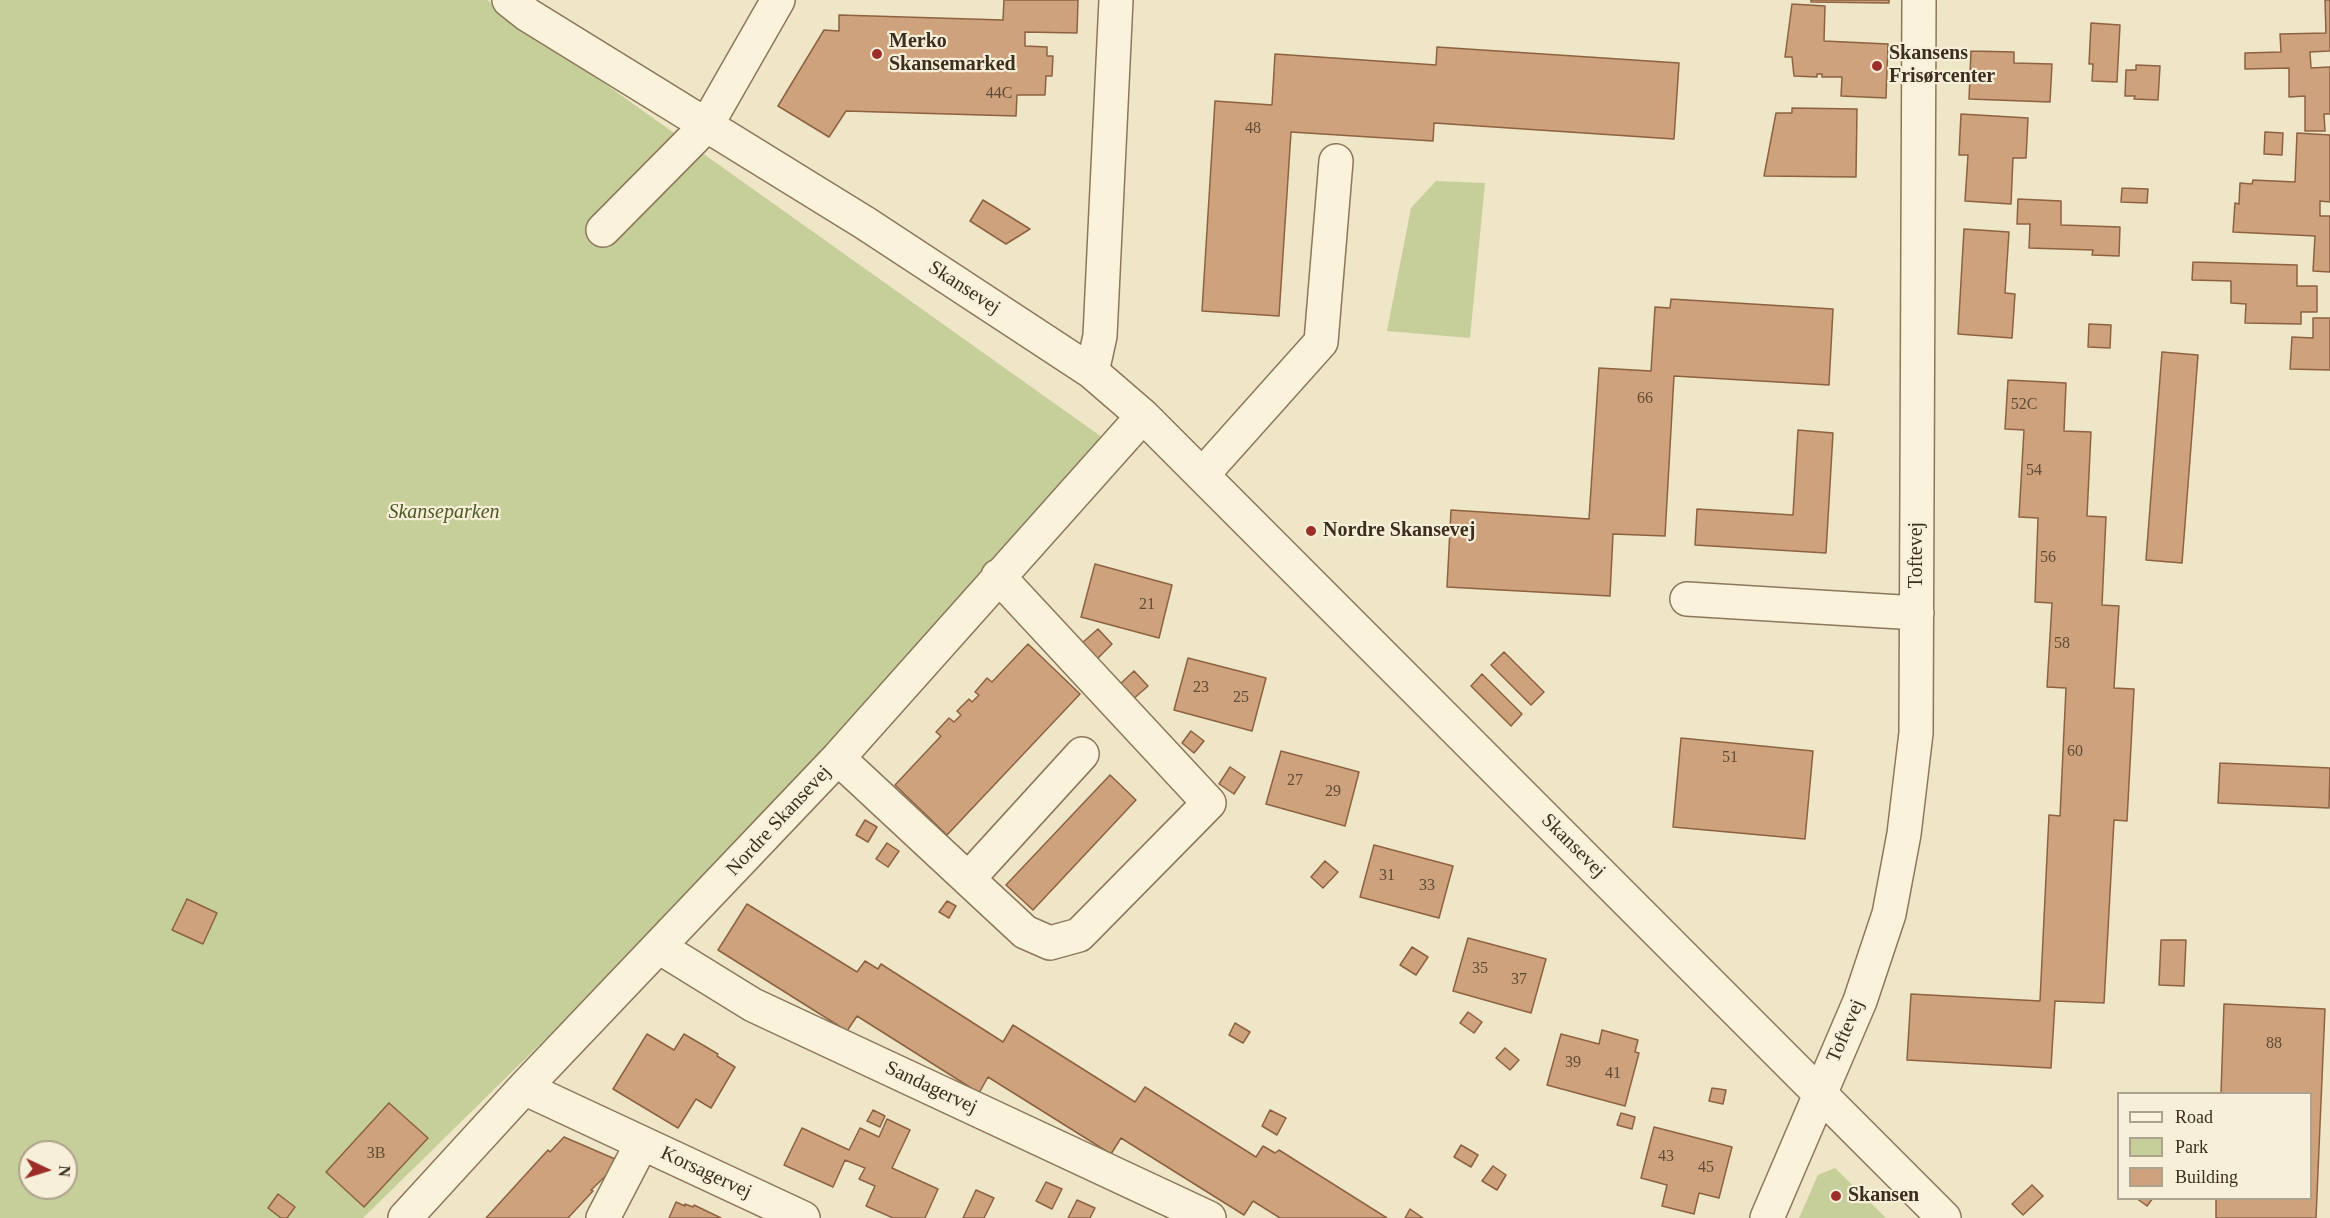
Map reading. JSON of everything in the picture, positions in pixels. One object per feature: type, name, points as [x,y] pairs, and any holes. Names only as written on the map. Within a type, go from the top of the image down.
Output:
[{"type":"street","name":"Skansevej","points":[[509,0],[528,15],[866,223],[1092,372],[1143,416],[1203,474],[1944,1218]]},
{"type":"street","points":[[603,231],[706,126],[778,0]]},
{"type":"street","points":[[1092,372],[1100,336],[1116,0]]},
{"type":"street","name":"Toftevej","points":[[1767,1218],[1860,1001],[1889,914],[1904,834],[1916,733],[1919,0]]},
{"type":"street","points":[[1203,474],[1321,342],[1336,161]]},
{"type":"street","name":"Nordre Skansevej","points":[[405,1218],[524,1088],[838,758],[1143,416]]},
{"type":"street","points":[[838,758],[1025,932],[1050,943],[1080,934],[1209,803],[998,576]]},
{"type":"street","points":[[1687,599],[1917,613]]},
{"type":"street","points":[[968,879],[1082,754]]},
{"type":"street","name":"Sandagervej","points":[[659,947],[753,1005],[1209,1218]]},
{"type":"street","name":"Korsagervej","points":[[524,1088],[803,1218]]},
{"type":"street","name":"Korsagervej","points":[[603,1218],[642,1143]]},
{"type":"green space","name":"Skanseparken","points":[[0,0],[487,0],[1106,440],[734,854],[363,1218],[0,1218]]},
{"type":"green space","points":[[1436,181],[1485,183],[1470,338],[1387,331],[1411,208]]},
{"type":"green space","name":"Skansen","points":[[1835,1168],[1886,1218],[1799,1218],[1818,1175]]},
{"type":"building","points":[[1004,0],[1078,0],[1077,33],[1025,32],[1025,46],[1047,47],[1047,56],[1053,56],[1052,76],[1046,76],[1045,95],[1017,95],[1016,116],[846,111],[829,137],[778,106],[824,30],[839,31],[839,15],[1003,20]]},
{"type":"building","points":[[1811,0],[1889,0],[1889,3],[1811,2]]},
{"type":"building","points":[[2325,0],[2330,0],[2330,51],[2310,52],[2311,68],[2330,67],[2330,114],[2324,114],[2325,131],[2305,131],[2305,96],[2289,97],[2289,68],[2245,69],[2245,53],[2281,52],[2280,34],[2326,33]]},
{"type":"building","points":[[1792,4],[1825,6],[1824,41],[1888,44],[1886,98],[1841,96],[1842,77],[1822,77],[1822,74],[1817,74],[1817,77],[1794,76],[1792,57],[1785,57]]},
{"type":"building","points":[[2091,23],[2120,25],[2117,82],[2092,81],[2093,64],[2089,64]]},
{"type":"building","points":[[1437,47],[1679,63],[1674,139],[1434,123],[1433,141],[1291,132],[1279,316],[1202,311],[1215,101],[1272,105],[1275,54],[1436,65]]},
{"type":"building","points":[[1971,51],[2014,52],[2014,63],[2052,64],[2050,102],[1969,99]]},
{"type":"building","points":[[2136,65],[2160,66],[2158,100],[2134,99],[2135,96],[2125,96],[2126,70],[2136,70]]},
{"type":"building","points":[[1792,108],[1857,109],[1856,177],[1764,176],[1776,113],[1792,113]]},
{"type":"building","points":[[1961,114],[2028,118],[2026,158],[2013,158],[2011,204],[1965,201],[1968,155],[1959,155]]},
{"type":"building","points":[[2265,132],[2283,133],[2282,155],[2264,154]]},
{"type":"building","points":[[2297,133],[2330,135],[2330,202],[2320,201],[2320,216],[2330,216],[2330,272],[2313,271],[2315,236],[2233,232],[2235,203],[2239,204],[2240,183],[2252,184],[2253,180],[2295,182]]},
{"type":"building","points":[[2122,188],[2148,189],[2147,203],[2121,202]]},
{"type":"building","points":[[2018,199],[2061,201],[2061,225],[2120,227],[2119,256],[2092,255],[2093,250],[2029,248],[2030,224],[2017,224]]},
{"type":"building","points":[[983,200],[1030,229],[1006,244],[970,221]]},
{"type":"building","points":[[1964,229],[2009,232],[2005,293],[2015,294],[2012,338],[1958,334]]},
{"type":"building","points":[[2193,262],[2297,265],[2297,286],[2317,286],[2317,312],[2301,312],[2301,324],[2245,323],[2246,304],[2231,303],[2231,281],[2192,280]]},
{"type":"building","points":[[1671,299],[1833,309],[1829,385],[1674,376],[1665,536],[1613,534],[1610,596],[1447,587],[1451,510],[1589,519],[1599,368],[1651,371],[1655,307],[1670,308]]},
{"type":"building","points":[[2313,318],[2330,318],[2330,370],[2290,369],[2292,337],[2313,338]]},
{"type":"building","points":[[2089,324],[2111,325],[2110,348],[2088,347]]},
{"type":"building","points":[[2162,352],[2198,355],[2182,563],[2146,560]]},
{"type":"building","points":[[2008,380],[2066,383],[2064,431],[2091,432],[2087,516],[2106,517],[2102,605],[2119,606],[2114,688],[2134,689],[2127,821],[2114,820],[2104,1003],[2055,1001],[2051,1068],[1907,1060],[1911,994],[2040,1001],[2049,815],[2060,816],[2066,688],[2047,687],[2052,603],[2035,602],[2038,518],[2019,517],[2024,430],[2005,429]]},
{"type":"building","points":[[1798,430],[1833,433],[1826,553],[1695,545],[1697,509],[1793,515]]},
{"type":"building","points":[[1095,564],[1172,585],[1159,638],[1081,617]]},
{"type":"building","points":[[1098,629],[1112,644],[1097,659],[1082,643]]},
{"type":"building","points":[[1028,644],[1080,694],[947,835],[895,785],[941,736],[936,732],[949,718],[954,722],[961,715],[957,711],[969,699],[972,702],[979,695],[975,692],[987,678],[992,682]]},
{"type":"building","points":[[1504,652],[1544,692],[1531,705],[1491,665]]},
{"type":"building","points":[[1188,658],[1266,678],[1252,731],[1174,710]]},
{"type":"building","points":[[1134,671],[1148,686],[1131,701],[1118,686]]},
{"type":"building","points":[[1482,674],[1522,714],[1511,726],[1471,686]]},
{"type":"building","points":[[1191,731],[1204,741],[1194,753],[1182,743]]},
{"type":"building","points":[[1681,738],[1813,751],[1805,839],[1673,827]]},
{"type":"building","points":[[1281,751],[1359,772],[1345,826],[1266,804]]},
{"type":"building","points":[[2220,763],[2330,768],[2329,808],[2218,803]]},
{"type":"building","points":[[1230,767],[1245,777],[1234,794],[1219,784]]},
{"type":"building","points":[[1110,775],[1136,800],[1033,910],[1006,885]]},
{"type":"building","points":[[865,820],[877,827],[868,842],[856,835]]},
{"type":"building","points":[[887,843],[899,851],[888,867],[876,859]]},
{"type":"building","points":[[1374,845],[1453,866],[1439,918],[1360,897]]},
{"type":"building","points":[[1325,861],[1338,872],[1323,888],[1311,877]]},
{"type":"building","points":[[187,899],[217,913],[203,944],[172,930]]},
{"type":"building","points":[[947,901],[956,906],[949,918],[939,912]]},
{"type":"building","points":[[747,904],[857,972],[865,961],[878,969],[881,964],[1003,1042],[1013,1025],[1135,1102],[1145,1087],[1256,1157],[1263,1146],[1275,1153],[1279,1150],[1387,1218],[1280,1218],[1253,1201],[1244,1215],[1121,1138],[1111,1154],[988,1077],[979,1093],[857,1016],[847,1031],[718,950]]},
{"type":"building","points":[[1468,938],[1546,959],[1531,1013],[1453,991]]},
{"type":"building","points":[[2161,940],[2186,940],[2184,986],[2159,985]]},
{"type":"building","points":[[1412,947],[1428,957],[1416,975],[1400,965]]},
{"type":"building","points":[[2224,1004],[2325,1009],[2316,1218],[2216,1218],[2216,1200],[2312,1200],[2312,1092],[2221,1092]]},
{"type":"building","points":[[1468,1012],[1482,1022],[1474,1033],[1460,1023]]},
{"type":"building","points":[[1235,1023],[1250,1032],[1243,1043],[1229,1035]]},
{"type":"building","points":[[1602,1030],[1638,1040],[1635,1052],[1639,1053],[1625,1106],[1547,1085],[1561,1034],[1599,1044]]},
{"type":"building","points":[[647,1034],[674,1050],[684,1034],[735,1067],[711,1108],[696,1099],[678,1128],[613,1089]]},
{"type":"building","points":[[1505,1048],[1519,1060],[1510,1070],[1496,1058]]},
{"type":"building","points":[[1712,1088],[1726,1090],[1723,1104],[1709,1101]]},
{"type":"building","points":[[389,1103],[428,1138],[364,1207],[326,1172]]},
{"type":"building","points":[[873,1110],[885,1116],[880,1127],[867,1121]]},
{"type":"building","points":[[1270,1110],[1286,1118],[1277,1135],[1262,1126]]},
{"type":"building","points":[[1621,1113],[1635,1117],[1632,1129],[1617,1125]]},
{"type":"building","points":[[887,1119],[910,1130],[892,1168],[938,1189],[925,1218],[893,1218],[866,1206],[875,1186],[859,1179],[865,1168],[845,1160],[833,1187],[784,1165],[802,1128],[849,1150],[860,1128],[879,1137]]},
{"type":"building","points":[[1654,1127],[1732,1147],[1719,1198],[1699,1193],[1694,1214],[1662,1206],[1667,1185],[1641,1178]]},
{"type":"building","points":[[564,1137],[615,1159],[617,1165],[591,1190],[593,1191],[568,1218],[486,1218],[548,1150],[550,1152]]},
{"type":"building","points":[[1461,1145],[1478,1155],[1471,1167],[1454,1157]]},
{"type":"building","points":[[1493,1166],[1506,1175],[1497,1190],[1482,1181]]},
{"type":"building","points":[[1046,1182],[1062,1189],[1052,1209],[1036,1201]]},
{"type":"building","points":[[2032,1185],[2043,1196],[2023,1215],[2012,1204]]},
{"type":"building","points":[[976,1190],[994,1198],[984,1218],[963,1218]]},
{"type":"building","points":[[278,1194],[295,1207],[287,1218],[281,1218],[268,1208]]},
{"type":"building","points":[[1077,1200],[1095,1208],[1090,1218],[1068,1218]]},
{"type":"building","points":[[2139,1200],[2152,1200],[2147,1206]]},
{"type":"building","points":[[676,1202],[685,1206],[685,1204],[693,1207],[694,1205],[721,1218],[669,1218]]},
{"type":"building","points":[[1410,1209],[1423,1218],[1405,1218]]},
{"type":"place","name":"Merko Skansemarked","points":[[877,54]]},
{"type":"place","name":"Skansens Frisørcenter","points":[[1877,66]]},
{"type":"place","name":"Nordre Skansevej","points":[[1311,531]]},
{"type":"place","name":"Skansen","points":[[1836,1196]]}]
